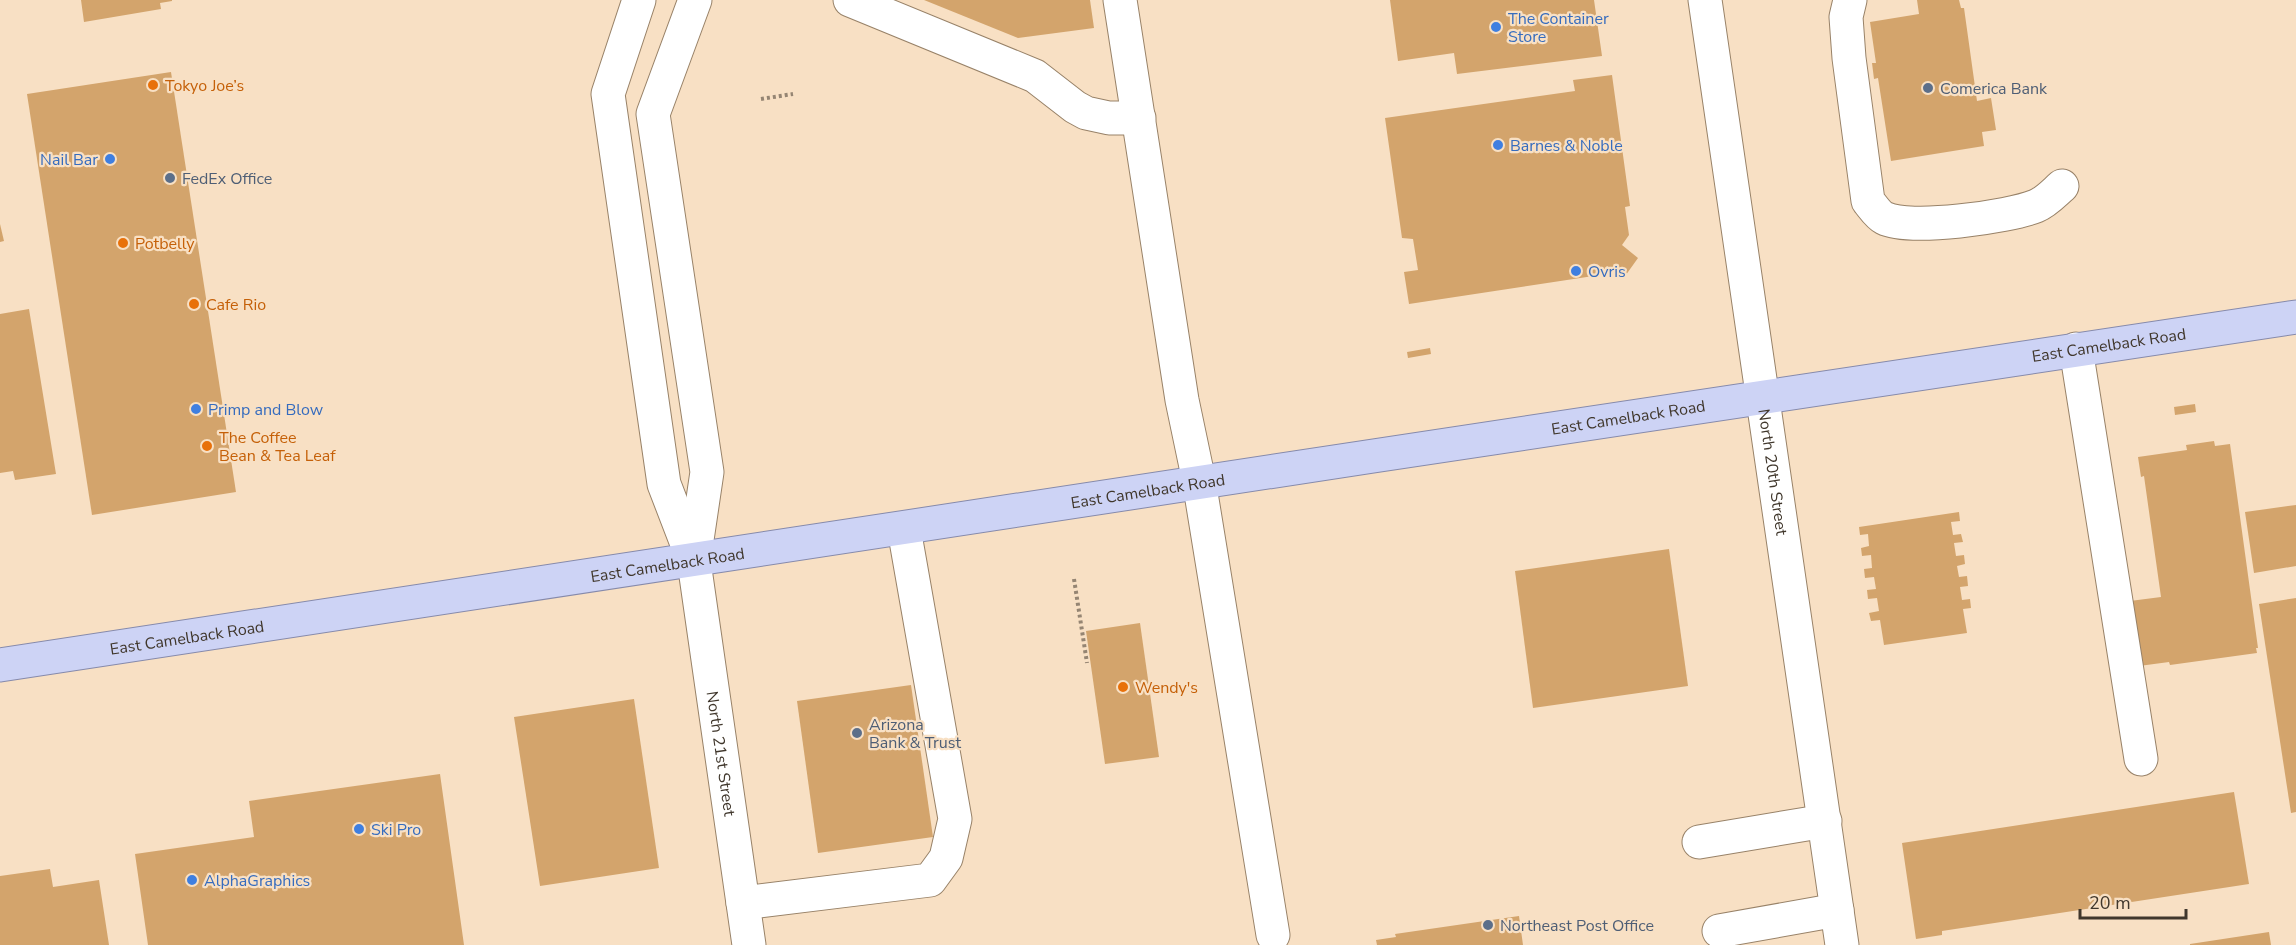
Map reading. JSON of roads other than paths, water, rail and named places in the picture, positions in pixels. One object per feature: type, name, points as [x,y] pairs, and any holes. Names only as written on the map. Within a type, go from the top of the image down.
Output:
[{"type":"main road","name":"East Camelback Road","points":[[0,665],[694,562],[1199,482],[2296,316]]},
{"type":"street","points":[[639,0],[608,94],[664,484],[694,562]]},
{"type":"street","points":[[694,562],[708,472],[653,114],[695,0]]},
{"type":"street","points":[[850,0],[1035,76],[1086,113],[1109,118],[1139,118]]},
{"type":"street","points":[[1120,0],[1182,400],[1199,482],[1273,935]]},
{"type":"street","name":"North 20th Street","points":[[1705,0],[1842,945]]},
{"type":"street","points":[[1850,0],[1846,17],[1849,58],[1868,201],[1882,218],[1899,224],[1933,223],[2018,213],[2039,205],[2062,186]]},
{"type":"street","points":[[2076,349],[2141,759]]},
{"type":"street","points":[[743,903],[930,880],[946,858],[955,819],[904,529]]},
{"type":"street","name":"North 21st Street","points":[[694,562],[749,945]]},
{"type":"street","points":[[1699,842],[1825,821]]},
{"type":"street","points":[[1719,931],[1837,910]]},
{"type":"place","name":"The Container Store","points":[[1496,27]]},
{"type":"place","name":"Tokyo Joe’s","points":[[153,85]]},
{"type":"place","name":"Comerica Bank","points":[[1928,88]]},
{"type":"place","name":"Barnes & Noble","points":[[1498,145]]},
{"type":"place","name":"Nail Bar","points":[[110,159]]},
{"type":"place","name":"FedEx Office","points":[[170,178]]},
{"type":"place","name":"Potbelly","points":[[123,243]]},
{"type":"place","name":"Ovris","points":[[1576,271]]},
{"type":"place","name":"Cafe Rio","points":[[194,304]]},
{"type":"place","name":"Primp and Blow","points":[[196,409]]},
{"type":"place","name":"The Coffee Bean & Tea Leaf","points":[[207,446]]},
{"type":"place","name":"Wendy's","points":[[1123,687]]},
{"type":"place","name":"Arizona Bank & Trust","points":[[857,733]]},
{"type":"place","name":"Ski Pro","points":[[359,829]]},
{"type":"place","name":"AlphaGraphics","points":[[192,880]]},
{"type":"place","name":"Northeast Post Office","points":[[1488,925]]}]
